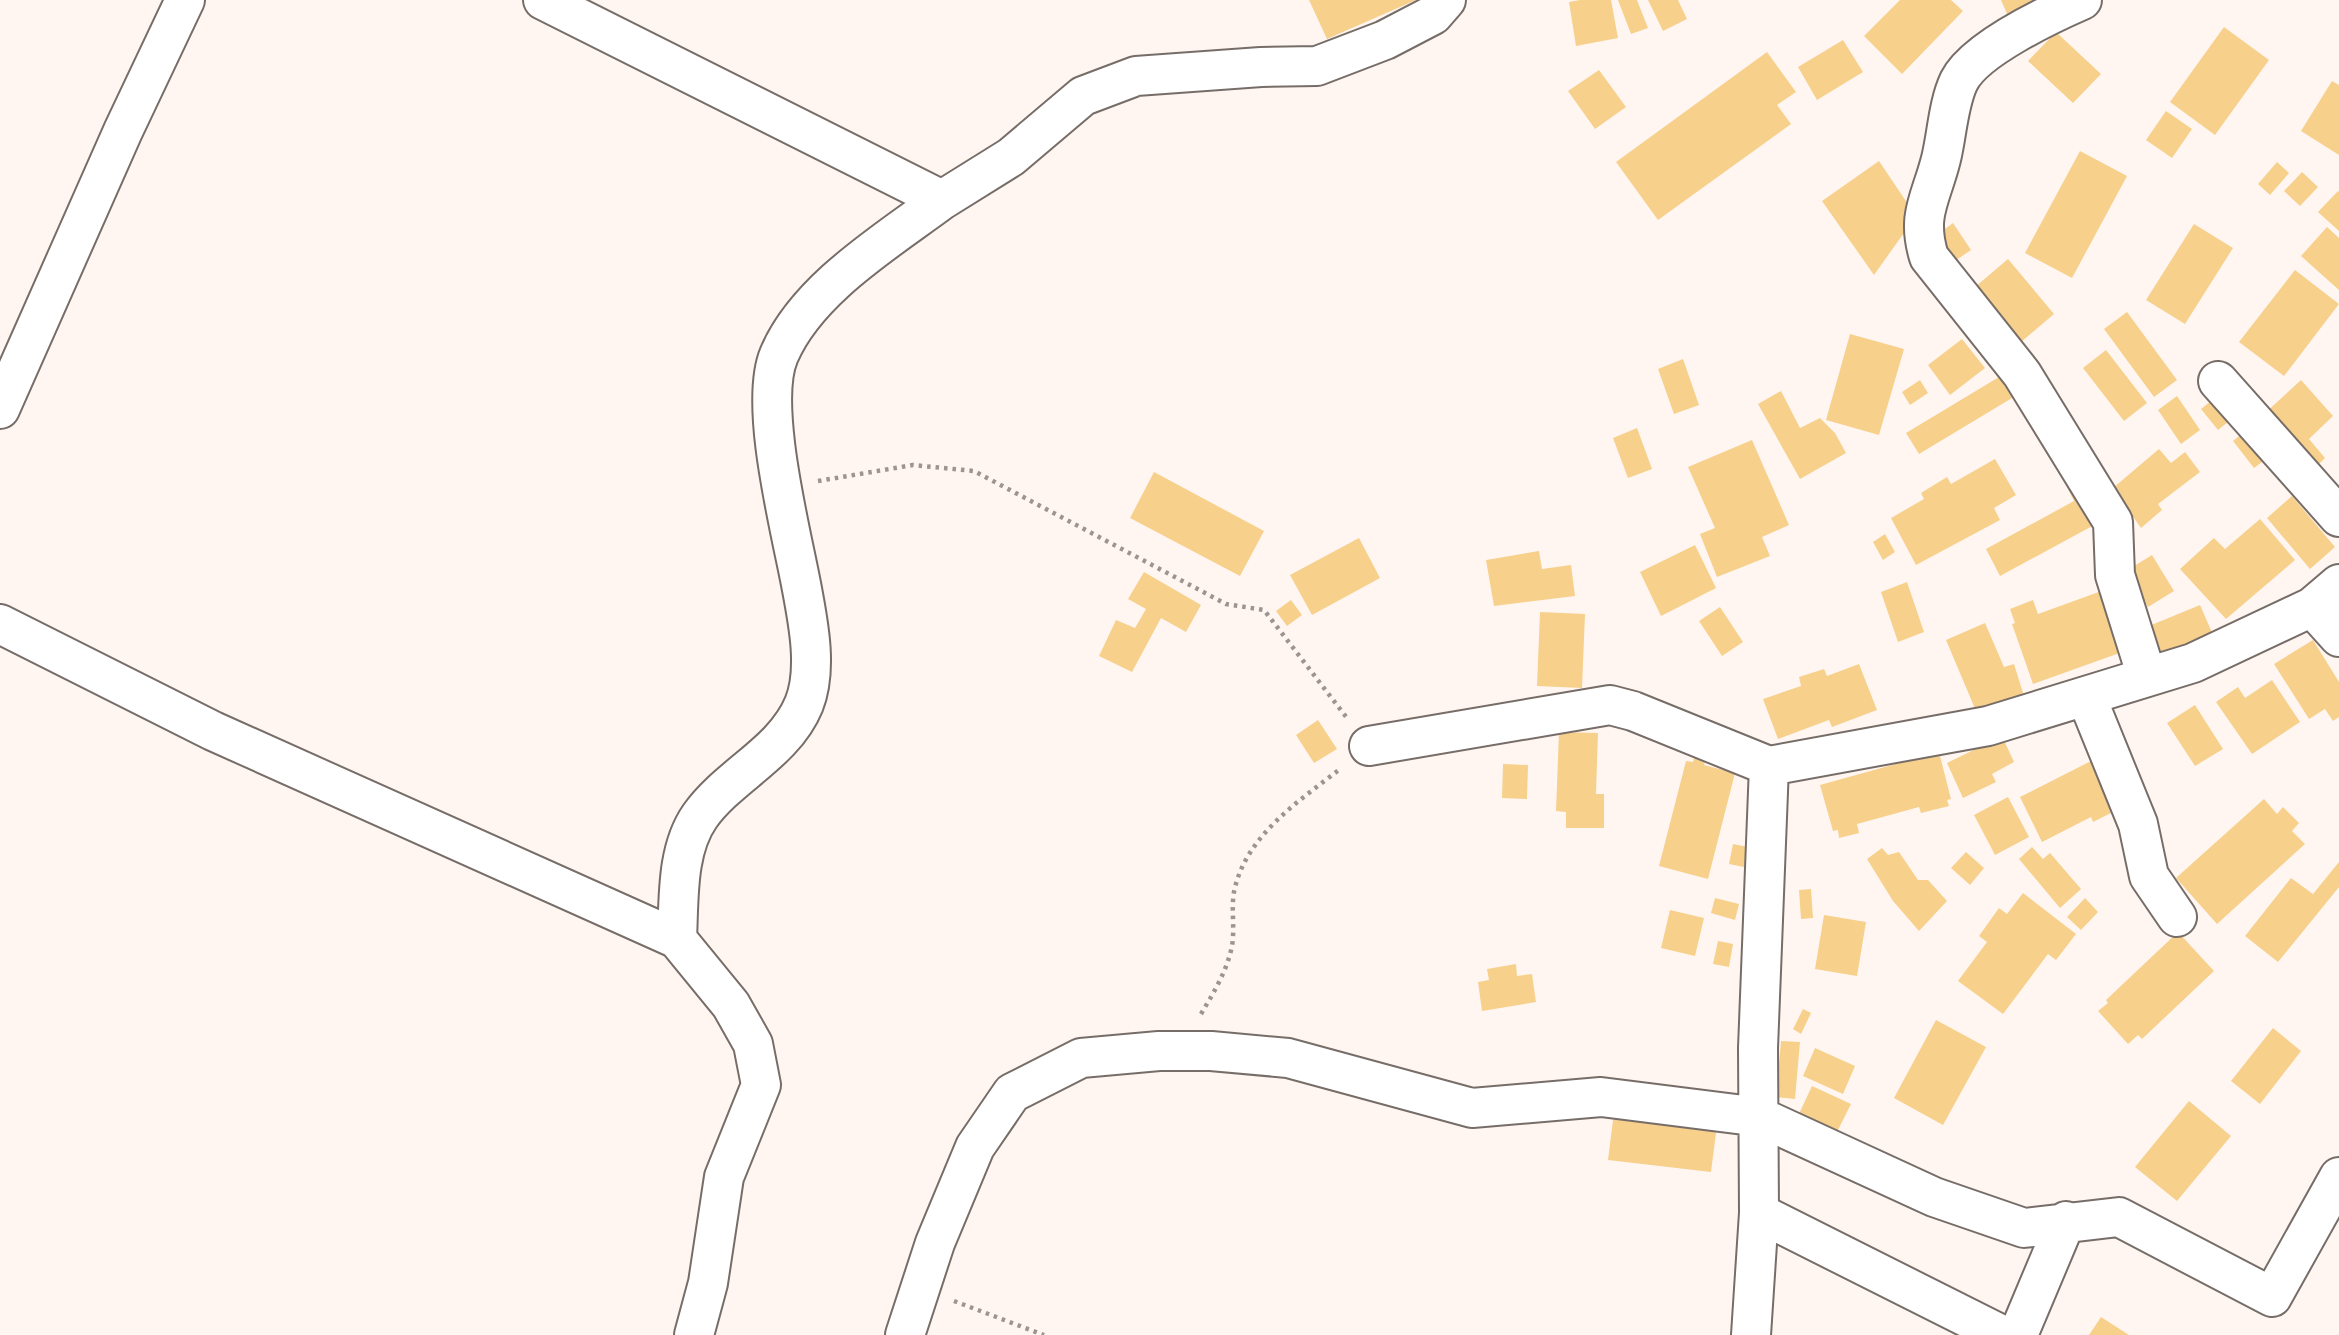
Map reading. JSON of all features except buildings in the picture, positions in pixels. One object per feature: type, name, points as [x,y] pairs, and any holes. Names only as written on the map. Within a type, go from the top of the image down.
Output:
[{"type":"street","points":[[0,410],[123,131],[185,0]]},
{"type":"street","points":[[543,0],[942,200]]},
{"type":"street","points":[[677,939],[680,877],[699,817],[788,732],[804,705],[811,677],[805,602],[782,486],[772,391],[779,356],[806,313],[854,265],[942,200],[1012,157],[1083,96],[1136,76],[1261,66],[1317,66],[1385,40],[1433,15],[1446,0]]},
{"type":"street","points":[[2082,0],[2042,17],[1991,50],[1973,63],[1959,81],[1941,161],[1924,207],[1923,235],[1930,257],[2022,374],[2113,522],[2115,575],[2147,677]]},
{"type":"street","points":[[2218,381],[2339,517]]},
{"type":"street","points":[[1369,746],[1610,705],[1769,766],[1988,726],[2086,696],[2193,663],[2326,595],[2339,638]]},
{"type":"street","points":[[0,624],[213,731],[677,939],[731,1005],[753,1044],[761,1085],[724,1177],[708,1283],[694,1335]]},
{"type":"street","points":[[2086,696],[2138,824],[2149,876],[2177,917]]},
{"type":"street","points":[[1751,1335],[1759,1213],[1758,1048],[1769,766]]},
{"type":"street","points":[[905,1335],[935,1243],[975,1147],[1012,1093],[1081,1058],[1159,1051],[1211,1051],[1289,1058],[1472,1108],[1601,1097],[1760,1118],[1934,1197],[2024,1228],[2066,1221],[2119,1217],[2272,1297],[2339,1177]]},
{"type":"street","points":[[1759,1213],[2002,1335]]},
{"type":"street","points":[[2018,1335],[2066,1221]]},
{"type":"path","points":[[782,486],[913,465],[974,471],[1226,604],[1264,610],[1369,746],[1287,810],[1254,845],[1234,891],[1232,945],[1220,982],[1201,1015],[1159,1051]]},
{"type":"path","points":[[922,1285],[950,1299],[1044,1335]]}]
